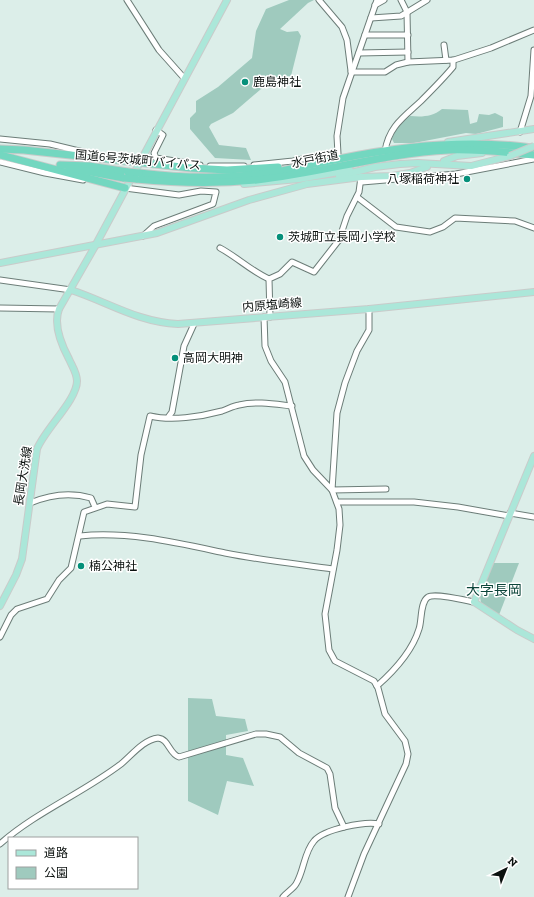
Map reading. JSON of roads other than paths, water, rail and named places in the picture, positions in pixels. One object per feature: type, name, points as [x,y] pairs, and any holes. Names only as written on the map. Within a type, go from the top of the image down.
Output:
[{"type":"highway","points":[[427,149],[483,144],[534,147]]},
{"type":"highway","points":[[0,149],[139,161],[191,168],[226,170],[310,166]]},
{"type":"highway","name":"水戸街道","points":[[310,166],[338,155],[427,149]]},
{"type":"highway","name":"水戸街道","points":[[206,184],[271,178],[427,149]]},
{"type":"highway","points":[[427,149],[468,150],[534,155]]},
{"type":"highway","points":[[0,154],[125,188]]},
{"type":"highway","name":"国道6号茨城町バイパス","points":[[0,154],[60,165],[90,166],[126,175],[206,184]]},
{"type":"highway","name":"国道6号茨城町バイパス","points":[[138,176],[203,177],[260,174],[310,166]]},
{"type":"main road","points":[[71,290],[139,161],[227,0]]},
{"type":"main road","points":[[427,149],[534,129]]},
{"type":"main road","points":[[206,184],[275,182],[363,167],[418,163],[471,166],[510,156],[534,147]]},
{"type":"main road","points":[[444,161],[465,155],[502,152]]},
{"type":"main road","points":[[0,263],[143,236],[183,225],[271,193],[375,167]]},
{"type":"main road","points":[[318,182],[362,180],[410,173],[427,167]]},
{"type":"main road","name":"長岡大洗線","points":[[0,606],[16,575],[22,559],[37,449],[42,437],[74,393],[77,383],[76,372],[67,356],[58,331],[57,317],[59,309],[71,290]]},
{"type":"main road","name":"内原塩崎線","points":[[71,290],[140,318],[168,324],[194,324],[368,309],[534,292]]},
{"type":"main road","points":[[534,456],[474,602],[517,630],[534,639]]},
{"type":"street","points":[[127,0],[159,50],[184,78]]},
{"type":"street","points":[[319,0],[342,27],[347,40],[351,72]]},
{"type":"street","points":[[156,130],[163,135],[155,150],[154,156],[159,160],[188,164],[222,166],[258,165],[338,155],[341,113],[351,72],[376,3],[384,0]]},
{"type":"street","points":[[401,0],[407,12],[408,62]]},
{"type":"street","points":[[371,18],[401,16],[427,0]]},
{"type":"street","points":[[351,72],[385,72],[396,65],[408,62],[453,60],[491,48],[534,30]]},
{"type":"street","points":[[365,35],[408,35]]},
{"type":"street","points":[[444,45],[446,60]]},
{"type":"street","points":[[520,132],[532,96],[534,50]]},
{"type":"street","points":[[359,53],[408,52]]},
{"type":"street","points":[[386,151],[394,126],[402,116],[441,82],[453,67],[453,60]]},
{"type":"street","points":[[0,139],[50,144],[97,154],[110,159]]},
{"type":"street","points":[[220,248],[256,273],[269,279],[280,274],[292,262],[314,272],[339,240],[347,216],[357,197],[362,180],[456,174],[534,159]]},
{"type":"street","points":[[0,162],[45,173],[85,180],[94,179]]},
{"type":"street","points":[[125,188],[179,195],[201,191],[216,192],[213,204],[154,226],[143,236]]},
{"type":"street","points":[[357,197],[396,227],[430,232],[444,227],[455,218],[460,218],[515,221],[534,228]]},
{"type":"street","points":[[269,279],[265,346],[271,361],[285,382],[306,460],[332,490],[337,502],[340,525],[325,614],[330,654],[339,664],[371,679],[377,686],[385,714],[405,741],[408,754],[406,764],[364,854],[348,897]]},
{"type":"street","points":[[0,280],[71,290]]},
{"type":"street","points":[[0,308],[59,309]]},
{"type":"street","points":[[332,490],[337,413],[345,383],[357,351],[368,330],[368,309]]},
{"type":"street","points":[[169,416],[172,412],[184,346],[194,324]]},
{"type":"street","points":[[0,637],[17,609],[26,605],[44,601],[50,596],[59,580],[71,568],[80,536],[84,512],[107,504],[135,507],[141,455],[150,416],[162,418],[169,416],[180,418],[203,415],[238,405],[256,403],[292,406]]},
{"type":"street","points":[[332,490],[386,489]]},
{"type":"street","points":[[30,503],[46,498],[74,493],[90,498],[95,507]]},
{"type":"street","points":[[337,502],[414,502],[534,517]]},
{"type":"street","points":[[80,536],[108,536],[161,540],[226,553],[333,569]]},
{"type":"street","points":[[377,686],[406,655],[413,645],[420,626],[424,602],[426,599],[433,596],[474,602]]},
{"type":"street","points":[[10,837],[50,809],[113,769],[144,744],[158,738],[166,741],[173,753],[179,757],[256,734],[266,734],[280,737],[300,754],[327,768],[330,774],[335,808],[344,827]]},
{"type":"street","points":[[283,897],[296,884],[315,840],[344,827],[364,823],[379,824]]},
{"type":"place","name":"鹿島神社","points":[[245,82]]},
{"type":"place","name":"八塚稲荷神社","points":[[467,179]]},
{"type":"place","name":"茨城町立長岡小学校","points":[[280,237]]},
{"type":"place","name":"高岡大明神","points":[[175,358]]},
{"type":"place","name":"楠公神社","points":[[81,566]]},
{"type":"district","name":"大字長岡","points":[[494,590]]}]
